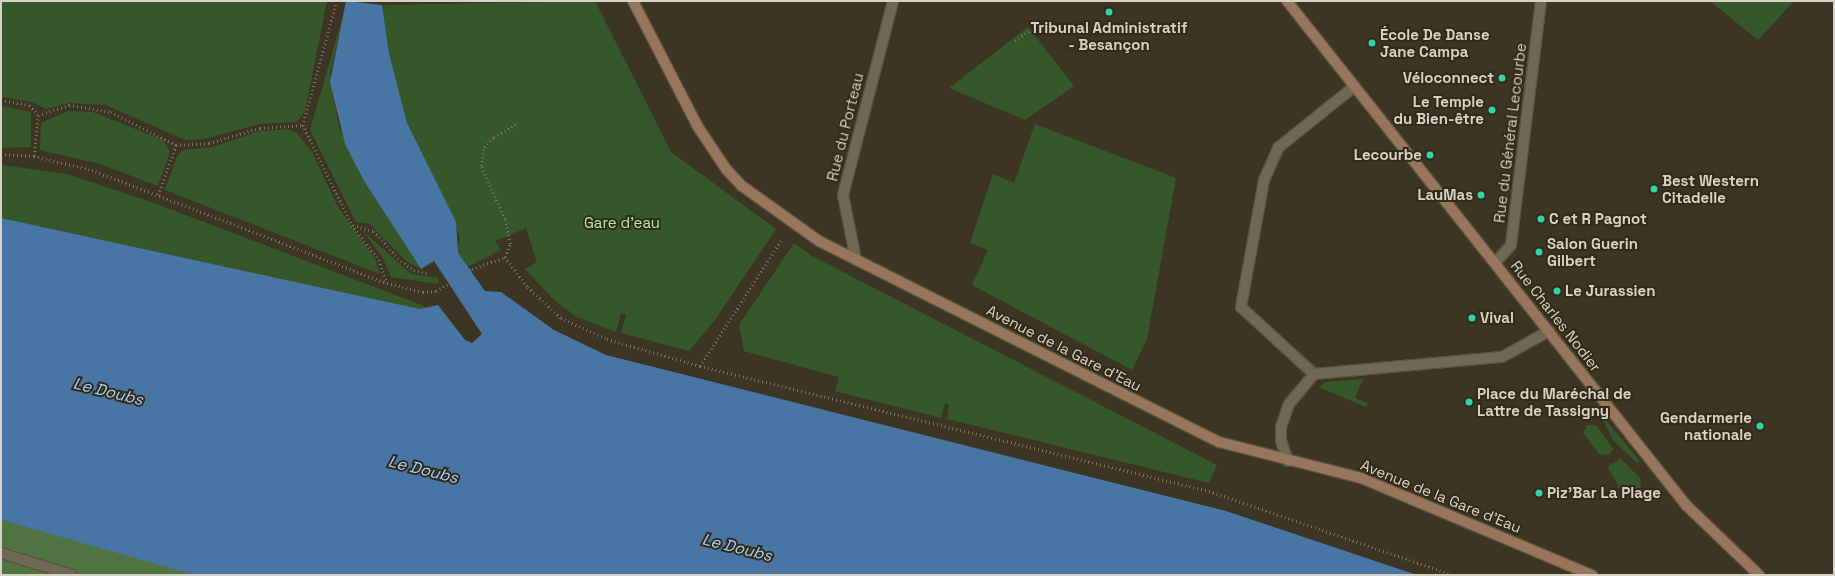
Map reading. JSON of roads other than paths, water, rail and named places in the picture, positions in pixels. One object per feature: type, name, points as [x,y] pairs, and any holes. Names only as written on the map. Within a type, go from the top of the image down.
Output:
[{"type":"main road","name":"Avenue de la Gare d'Eau","points":[[633,1],[698,127],[726,169],[742,186],[819,241],[1218,442],[1361,478],[1592,575]]},
{"type":"main road","name":"Rue Charles Nodier","points":[[1287,1],[1686,505],[1759,575]]},
{"type":"street","name":"Rue du Porteau","points":[[856,260],[843,195],[892,1]]},
{"type":"street","name":"Rue du Général Lecourbe","points":[[1495,263],[1511,245],[1542,1]]},
{"type":"street","points":[[1314,374],[1241,307],[1264,180],[1279,147],[1355,86]]},
{"type":"street","points":[[1288,460],[1281,441],[1281,427],[1289,404],[1314,374],[1502,357],[1549,331]]},
{"type":"street","points":[[1,553],[72,575]]},
{"type":"water","name":"Le Doubs","points":[[346,1],[382,5],[389,53],[407,123],[456,222],[458,253],[485,291],[501,292],[554,330],[606,355],[1226,511],[1417,575],[195,575],[1,520],[1,218],[420,309],[438,305],[465,340],[472,343],[482,334],[434,261],[421,269],[364,181],[345,144],[330,82]]},
{"type":"place","name":"Tribunal Administratif - Besançon","points":[[1109,12]]},
{"type":"place","name":"École De Danse Jane Campa","points":[[1372,43]]},
{"type":"place","name":"Véloconnect","points":[[1502,78]]},
{"type":"place","name":"Le Temple du Bien-être","points":[[1492,110]]},
{"type":"place","name":"Lecourbe","points":[[1430,155]]},
{"type":"place","name":"Best Western Citadelle","points":[[1654,189]]},
{"type":"place","name":"LauMas","points":[[1481,195]]},
{"type":"place","name":"C et R Pagnot","points":[[1541,219]]},
{"type":"place","name":"Salon Guerin Gilbert","points":[[1539,252]]},
{"type":"place","name":"Le Jurassien","points":[[1557,291]]},
{"type":"place","name":"Vival","points":[[1472,318]]},
{"type":"place","name":"Place du Maréchal de Lattre de Tassigny","points":[[1469,402]]},
{"type":"place","name":"Gendarmerie nationale","points":[[1760,426]]},
{"type":"place","name":"Piz'Bar La Plage","points":[[1539,493]]},
{"type":"park label","name":"Gare d'eau","points":[[622,223]]}]
